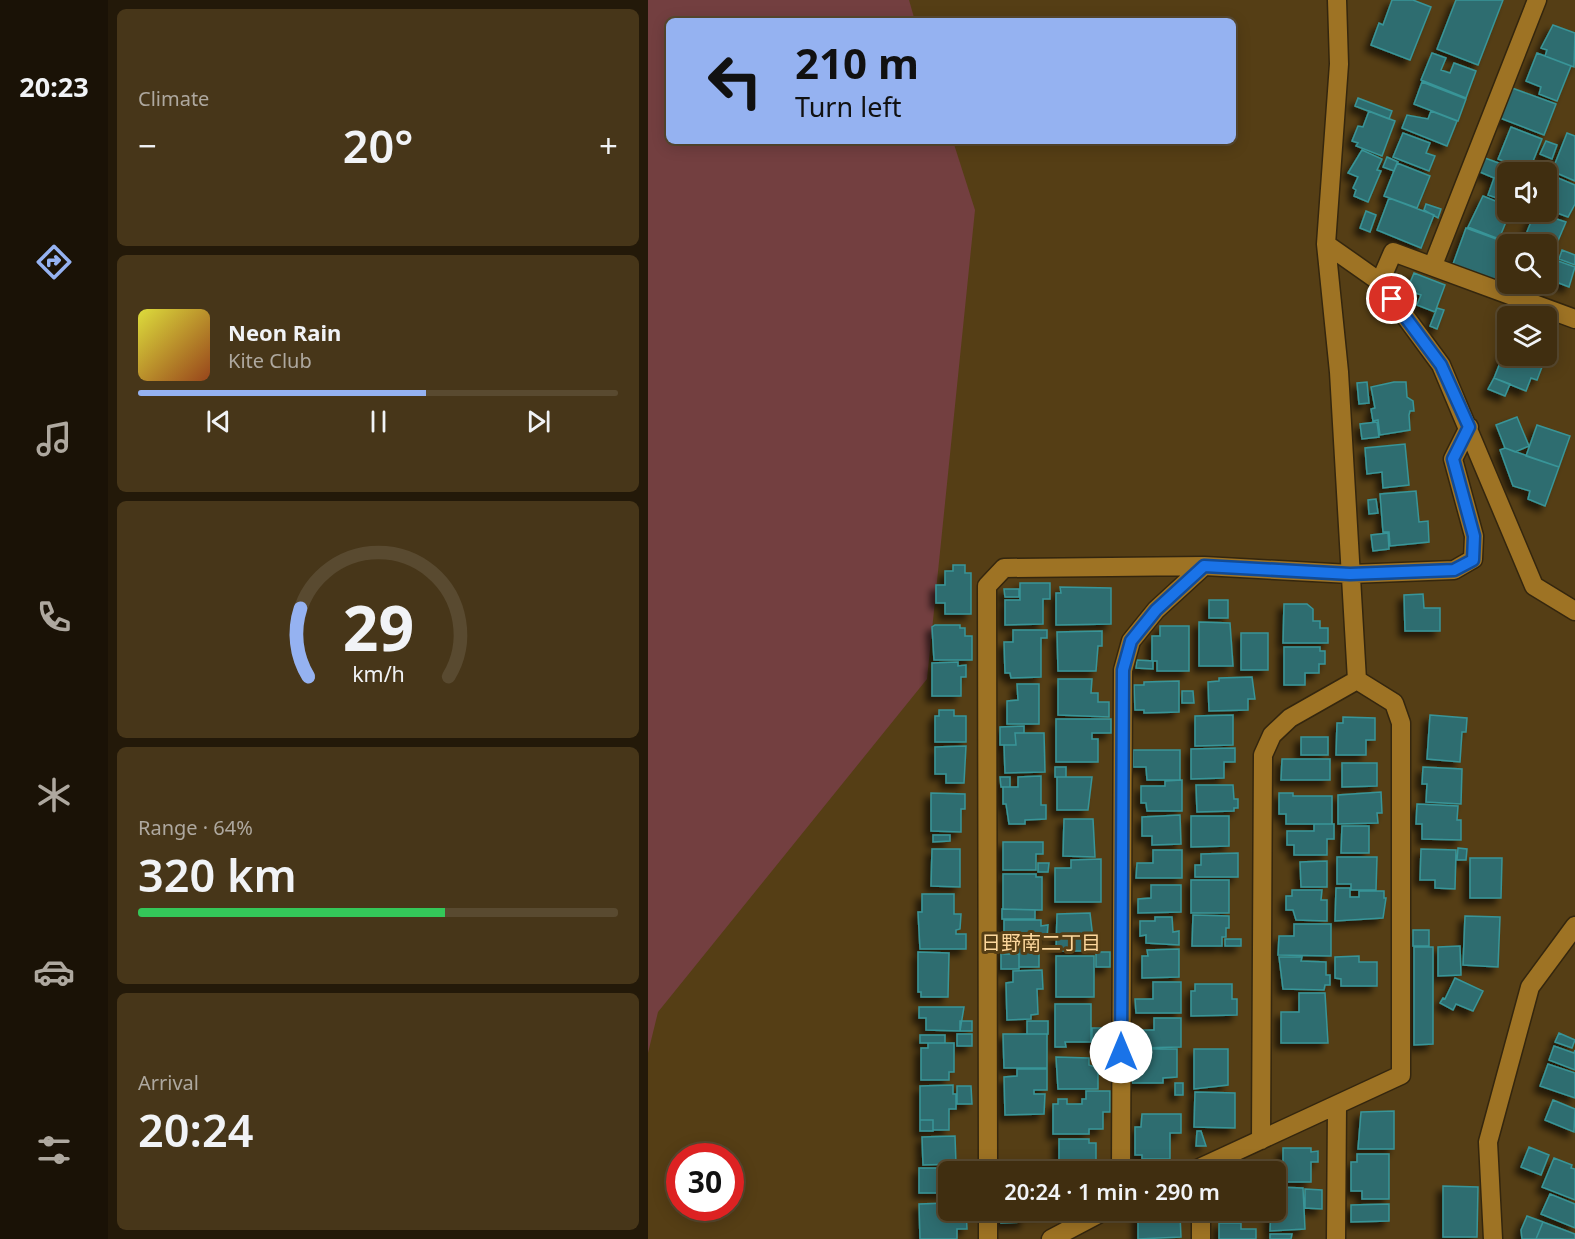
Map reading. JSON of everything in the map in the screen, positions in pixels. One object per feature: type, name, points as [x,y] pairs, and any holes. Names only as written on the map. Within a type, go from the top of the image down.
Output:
[{"type":"street","points":[[1338,0],[1338,64],[1326,244],[1339,372],[1358,681]]},
{"type":"street","points":[[1433,265],[1537,0]]},
{"type":"street","points":[[1326,244],[1380,282],[1441,365],[1534,586],[1575,612]]},
{"type":"street","points":[[1380,282],[1393,252],[1574,316]]},
{"type":"street","points":[[988,1161],[987,586],[1004,568],[1204,566],[1350,574],[1454,570],[1473,560],[1474,536],[1453,459],[1469,427]]},
{"type":"street","points":[[1121,1161],[1123,670],[1131,641],[1156,610],[1204,566]]},
{"type":"street","points":[[1217,1161],[1401,1075],[1401,723],[1394,703],[1358,681]]},
{"type":"street","points":[[1262,1140],[1263,755],[1272,735],[1290,718],[1358,681]]},
{"type":"street","points":[[1493,1239],[1488,1142],[1530,987],[1575,926]]},
{"type":"street","points":[[1336,1239],[1337,1106]]},
{"type":"street","points":[[988,1221],[988,1239]]},
{"type":"street","points":[[1051,1239],[1069,1235],[1090,1221]]},
{"type":"street","points":[[1201,1221],[1201,1239]]},
{"type":"shaded area","points":[[648,0],[909,0],[914,18],[666,18],[666,144],[954,144],[975,210],[927,679],[658,1012],[648,1053]]},
{"type":"building","points":[[1392,0],[1413,0],[1431,7],[1410,60],[1371,45],[1379,23],[1383,25]]},
{"type":"building","points":[[1456,0],[1503,0],[1478,65],[1437,49]]},
{"type":"building","points":[[1553,25],[1575,33],[1574,67],[1545,56],[1547,50],[1541,48]]},
{"type":"building","points":[[1432,53],[1446,58],[1441,70],[1450,73],[1454,63],[1476,71],[1466,98],[1421,80]]},
{"type":"building","points":[[1537,53],[1571,66],[1557,101],[1539,94],[1541,87],[1526,81]]},
{"type":"building","points":[[1422,82],[1466,99],[1458,121],[1414,104]]},
{"type":"building","points":[[1512,88],[1556,104],[1544,135],[1500,118]]},
{"type":"building","points":[[1358,98],[1392,111],[1389,119],[1355,106]]},
{"type":"building","points":[[1369,111],[1395,121],[1382,156],[1356,146],[1358,143],[1352,141],[1358,126],[1363,127]]},
{"type":"building","points":[[1431,111],[1457,121],[1447,146],[1402,128],[1407,115],[1428,119]]},
{"type":"building","points":[[1511,127],[1542,139],[1533,162],[1506,162],[1498,159]]},
{"type":"building","points":[[1403,133],[1430,143],[1426,153],[1435,156],[1429,171],[1393,157]]},
{"type":"building","points":[[1567,133],[1575,136],[1575,181],[1557,173],[1556,162]]},
{"type":"building","points":[[1546,141],[1557,145],[1552,159],[1540,154]]},
{"type":"building","points":[[1362,150],[1382,159],[1377,170],[1381,171],[1368,202],[1354,196],[1356,190],[1353,188],[1358,177],[1348,173]]},
{"type":"building","points":[[1387,157],[1398,162],[1394,171],[1383,167]]},
{"type":"building","points":[[1485,158],[1497,162],[1497,198],[1488,195],[1494,178],[1480,172]]},
{"type":"building","points":[[1397,163],[1430,176],[1417,208],[1384,196]]},
{"type":"building","points":[[1557,178],[1575,185],[1575,204],[1568,217],[1557,213]]},
{"type":"building","points":[[1483,196],[1497,202],[1497,222],[1506,222],[1501,234],[1497,234],[1497,238],[1468,227]]},
{"type":"building","points":[[1389,198],[1434,215],[1421,248],[1377,230]]},
{"type":"building","points":[[1426,204],[1441,209],[1438,218],[1424,210]]},
{"type":"building","points":[[1366,211],[1376,215],[1370,232],[1360,228]]},
{"type":"building","points":[[1557,219],[1566,222],[1557,243],[1557,234],[1526,234],[1531,222],[1557,222]]},
{"type":"building","points":[[1466,228],[1497,239],[1497,281],[1453,264]]},
{"type":"building","points":[[1562,250],[1575,255],[1575,265],[1559,259]]},
{"type":"building","points":[[1558,261],[1575,267],[1569,287],[1557,282]]},
{"type":"building","points":[[1414,273],[1445,285],[1435,312],[1417,305],[1421,295],[1407,290]]},
{"type":"building","points":[[1437,308],[1444,310],[1437,329],[1430,326]]},
{"type":"building","points":[[1499,366],[1542,366],[1537,380],[1531,378],[1526,391],[1494,378]]},
{"type":"building","points":[[1494,378],[1510,384],[1505,396],[1488,389]]},
{"type":"building","points":[[1367,382],[1369,403],[1359,404],[1357,383]]},
{"type":"building","points":[[1406,382],[1407,397],[1413,401],[1414,411],[1410,411],[1409,415],[1410,430],[1380,435],[1378,420],[1373,421],[1371,409],[1375,408],[1371,387]]},
{"type":"building","points":[[1517,417],[1529,446],[1515,452],[1505,448],[1496,425]]},
{"type":"building","points":[[1377,422],[1379,437],[1362,439],[1360,424]]},
{"type":"building","points":[[1537,425],[1570,436],[1559,467],[1526,456]]},
{"type":"building","points":[[1405,444],[1409,485],[1383,488],[1382,472],[1367,474],[1365,448]]},
{"type":"building","points":[[1505,448],[1559,467],[1545,506],[1528,499],[1530,491],[1513,486],[1500,450]]},
{"type":"building","points":[[1416,491],[1419,522],[1428,521],[1429,542],[1390,546],[1389,532],[1383,532],[1380,494]]},
{"type":"building","points":[[1376,499],[1378,513],[1369,514],[1368,500]]},
{"type":"building","points":[[1388,533],[1389,549],[1373,551],[1371,535]]},
{"type":"building","points":[[953,565],[965,565],[965,573],[971,573],[971,614],[945,614],[945,603],[936,603],[936,585],[945,585],[945,571],[953,571]]},
{"type":"building","points":[[1020,583],[1050,583],[1050,599],[1043,599],[1043,624],[1005,625],[1005,600],[1020,600]]},
{"type":"building","points":[[1060,587],[1111,588],[1111,624],[1056,625],[1056,593],[1061,593]]},
{"type":"building","points":[[1004,589],[1019,589],[1019,597],[1005,597]]},
{"type":"building","points":[[1423,594],[1424,608],[1440,608],[1440,631],[1405,631],[1404,595]]},
{"type":"building","points":[[1209,600],[1228,600],[1228,618],[1209,618]]},
{"type":"building","points":[[1284,604],[1307,604],[1313,609],[1313,621],[1320,621],[1320,628],[1328,628],[1328,643],[1283,643]]},
{"type":"building","points":[[1199,622],[1230,623],[1233,666],[1199,666]]},
{"type":"building","points":[[960,625],[960,628],[965,628],[965,636],[972,636],[972,660],[934,660],[932,627]]},
{"type":"building","points":[[1160,626],[1189,626],[1189,671],[1157,671],[1157,661],[1152,661],[1152,636],[1160,636]]},
{"type":"building","points":[[1013,630],[1047,630],[1047,638],[1041,638],[1041,677],[1011,678],[1010,673],[1005,673],[1004,642],[1013,642]]},
{"type":"building","points":[[1102,631],[1102,646],[1098,646],[1096,671],[1058,671],[1057,632]]},
{"type":"building","points":[[1241,633],[1268,633],[1268,670],[1241,670]]},
{"type":"building","points":[[1284,647],[1320,647],[1320,651],[1325,651],[1325,664],[1319,664],[1319,673],[1305,673],[1305,685],[1284,685]]},
{"type":"building","points":[[1137,660],[1153,661],[1153,669],[1136,668]]},
{"type":"building","points":[[958,662],[958,666],[966,665],[966,677],[961,677],[961,696],[932,696],[932,663]]},
{"type":"building","points":[[1252,677],[1255,699],[1248,699],[1248,710],[1209,711],[1208,682],[1219,681],[1219,678]]},
{"type":"building","points":[[1058,679],[1092,679],[1091,693],[1098,693],[1098,702],[1109,702],[1109,717],[1058,715]]},
{"type":"building","points":[[1179,681],[1179,712],[1144,713],[1144,710],[1135,710],[1134,685],[1144,685],[1144,682]]},
{"type":"building","points":[[1017,684],[1039,684],[1039,724],[1007,724],[1007,701],[1018,700]]},
{"type":"building","points":[[1182,691],[1193,691],[1194,703],[1182,703]]},
{"type":"building","points":[[939,710],[954,710],[954,716],[966,716],[966,742],[935,742],[935,716],[939,716]]},
{"type":"building","points":[[1233,715],[1233,745],[1195,746],[1195,716]]},
{"type":"building","points":[[1430,715],[1467,718],[1466,732],[1462,732],[1460,762],[1427,759]]},
{"type":"building","points":[[1343,717],[1375,718],[1375,740],[1366,740],[1366,755],[1336,755],[1337,723],[1343,723]]},
{"type":"building","points":[[1056,719],[1111,719],[1111,733],[1092,733],[1092,739],[1098,739],[1098,762],[1056,762]]},
{"type":"building","points":[[1024,726],[1024,733],[1015,733],[1016,745],[1000,745],[1000,727]]},
{"type":"building","points":[[1015,733],[1044,733],[1045,772],[1005,773],[1004,745],[1016,745]]},
{"type":"building","points":[[1301,737],[1328,737],[1328,755],[1301,755]]},
{"type":"building","points":[[966,746],[964,783],[946,783],[946,774],[935,774],[935,747]]},
{"type":"building","points":[[1235,748],[1235,762],[1224,762],[1224,778],[1191,779],[1191,749]]},
{"type":"building","points":[[1133,750],[1180,750],[1180,780],[1147,780],[1146,767],[1133,767]]},
{"type":"building","points":[[1282,759],[1330,759],[1330,780],[1281,780]]},
{"type":"building","points":[[1342,763],[1377,763],[1377,786],[1342,787]]},
{"type":"building","points":[[1055,767],[1066,767],[1066,777],[1055,777]]},
{"type":"building","points":[[1423,767],[1462,769],[1461,804],[1426,802],[1427,784],[1422,784]]},
{"type":"building","points":[[1041,776],[1041,805],[1046,805],[1046,819],[1025,820],[1025,824],[1009,824],[1006,804],[1003,804],[1003,787],[1018,787],[1018,777]]},
{"type":"building","points":[[1000,777],[1010,777],[1010,787],[1001,787]]},
{"type":"building","points":[[1057,777],[1092,777],[1088,810],[1057,810]]},
{"type":"building","points":[[1182,780],[1182,811],[1147,811],[1146,803],[1141,803],[1141,786],[1165,786],[1165,781]]},
{"type":"building","points":[[1196,785],[1233,785],[1234,799],[1238,799],[1238,808],[1234,808],[1234,811],[1197,812]]},
{"type":"building","points":[[1381,792],[1382,813],[1377,813],[1378,823],[1338,824],[1338,795]]},
{"type":"building","points":[[931,793],[965,794],[965,809],[961,809],[961,832],[931,831]]},
{"type":"building","points":[[1279,793],[1293,793],[1293,796],[1332,796],[1332,824],[1286,824],[1286,814],[1279,814]]},
{"type":"building","points":[[1417,804],[1458,806],[1457,820],[1461,820],[1461,840],[1422,839],[1422,824],[1416,824]]},
{"type":"building","points":[[1180,815],[1181,844],[1152,845],[1152,836],[1142,836],[1142,817]]},
{"type":"building","points":[[1191,816],[1229,816],[1229,846],[1191,847]]},
{"type":"building","points":[[1064,819],[1093,819],[1095,857],[1063,856]]},
{"type":"building","points":[[1314,824],[1334,824],[1334,839],[1327,839],[1327,855],[1294,855],[1294,845],[1287,845],[1287,831],[1314,831]]},
{"type":"building","points":[[1342,826],[1369,826],[1369,853],[1341,853]]},
{"type":"building","points":[[933,835],[950,835],[950,841],[933,842]]},
{"type":"building","points":[[1003,842],[1043,842],[1043,854],[1036,854],[1036,870],[1003,870]]},
{"type":"building","points":[[1458,848],[1467,849],[1466,860],[1457,860]]},
{"type":"building","points":[[932,849],[960,849],[960,887],[931,886]]},
{"type":"building","points":[[1421,849],[1456,850],[1455,889],[1435,888],[1435,880],[1420,880]]},
{"type":"building","points":[[1153,850],[1182,850],[1182,878],[1136,878],[1137,863],[1153,863]]},
{"type":"building","points":[[1238,853],[1238,877],[1195,877],[1195,865],[1201,865],[1201,854]]},
{"type":"building","points":[[1337,857],[1377,857],[1376,890],[1351,890],[1351,884],[1337,884]]},
{"type":"building","points":[[1470,858],[1502,858],[1501,898],[1470,898]]},
{"type":"building","points":[[1101,859],[1101,902],[1055,902],[1055,868],[1071,868],[1071,860]]},
{"type":"building","points":[[1327,861],[1327,887],[1301,887],[1300,862]]},
{"type":"building","points":[[1038,863],[1049,863],[1048,872],[1038,872]]},
{"type":"building","points":[[1003,874],[1036,874],[1036,877],[1042,877],[1042,910],[1003,909]]},
{"type":"building","points":[[1191,880],[1229,880],[1229,913],[1191,913]]},
{"type":"building","points":[[1151,885],[1181,885],[1181,912],[1138,913],[1138,899],[1151,898]]},
{"type":"building","points":[[1336,888],[1350,888],[1350,897],[1359,897],[1359,891],[1384,891],[1384,898],[1386,898],[1383,918],[1335,921]]},
{"type":"building","points":[[1292,890],[1322,890],[1321,900],[1327,900],[1327,921],[1296,920],[1293,910],[1286,910],[1286,896],[1292,896]]},
{"type":"building","points":[[922,894],[954,894],[954,914],[961,914],[960,929],[956,930],[956,934],[966,934],[966,949],[920,949],[918,912],[922,912]]},
{"type":"building","points":[[1002,909],[1035,910],[1035,919],[1002,919]]},
{"type":"building","points":[[1090,913],[1094,947],[1084,947],[1084,951],[1056,951],[1057,914]]},
{"type":"building","points":[[1193,915],[1229,916],[1229,928],[1226,928],[1226,937],[1222,937],[1222,946],[1192,946]]},
{"type":"building","points":[[1465,916],[1500,917],[1498,967],[1463,965]]},
{"type":"building","points":[[1155,917],[1172,917],[1173,932],[1179,931],[1179,945],[1146,943],[1146,935],[1140,936],[1140,921],[1155,921]]},
{"type":"building","points":[[1004,920],[1041,920],[1041,926],[1048,925],[1047,937],[1039,937],[1039,967],[1019,967],[1019,954],[1004,954]]},
{"type":"building","points":[[1294,924],[1331,924],[1331,956],[1278,955],[1279,936],[1294,936]]},
{"type":"building","points":[[1413,930],[1429,930],[1429,946],[1413,946]]},
{"type":"building","points":[[1225,939],[1241,939],[1241,946],[1225,946]]},
{"type":"building","points":[[1460,946],[1461,975],[1438,976],[1438,947]]},
{"type":"building","points":[[1414,947],[1433,947],[1433,1044],[1414,1045]]},
{"type":"building","points":[[1179,949],[1179,977],[1142,978],[1142,956],[1148,956],[1147,950]]},
{"type":"building","points":[[918,952],[949,953],[948,997],[921,997],[921,992],[918,992]]},
{"type":"building","points":[[1096,952],[1110,952],[1110,967],[1096,967]]},
{"type":"building","points":[[1001,954],[1019,954],[1019,969],[1001,969]]},
{"type":"building","points":[[1056,956],[1094,956],[1094,997],[1056,997]]},
{"type":"building","points":[[1359,956],[1359,962],[1377,962],[1377,986],[1341,986],[1341,979],[1335,978],[1335,957]]},
{"type":"building","points":[[1279,957],[1302,957],[1301,961],[1326,962],[1326,975],[1330,975],[1330,985],[1325,985],[1324,990],[1283,989]]},
{"type":"building","points":[[1042,970],[1043,989],[1037,989],[1038,1014],[1031,1015],[1031,1019],[1007,1020],[1006,983],[1013,982],[1013,971]]},
{"type":"building","points":[[1455,978],[1483,991],[1473,1011],[1456,1004],[1453,1010],[1440,1003],[1443,998],[1445,999]]},
{"type":"building","points":[[1153,982],[1181,982],[1181,1013],[1136,1013],[1135,999],[1153,999]]},
{"type":"building","points":[[1195,984],[1232,984],[1232,999],[1237,999],[1237,1015],[1191,1016],[1191,991],[1195,991]]},
{"type":"building","points":[[1299,993],[1325,993],[1328,1043],[1281,1043],[1281,1012],[1299,1012]]},
{"type":"building","points":[[1055,1004],[1091,1004],[1091,1042],[1065,1042],[1066,1047],[1055,1047]]},
{"type":"building","points":[[919,1007],[964,1007],[960,1031],[926,1030],[926,1018],[919,1018]]},
{"type":"building","points":[[1154,1018],[1181,1018],[1181,1047],[1135,1048],[1135,1030],[1154,1030]]},
{"type":"building","points":[[960,1021],[972,1021],[972,1031],[960,1031]]},
{"type":"building","points":[[1027,1021],[1048,1021],[1048,1034],[1027,1034]]},
{"type":"building","points":[[1092,1028],[1112,1028],[1112,1046],[1092,1046]]},
{"type":"building","points":[[1559,1033],[1575,1040],[1572,1048],[1555,1042]]},
{"type":"building","points":[[957,1034],[972,1034],[972,1046],[957,1046]]},
{"type":"building","points":[[1003,1034],[1047,1034],[1047,1068],[1004,1068]]},
{"type":"building","points":[[920,1035],[945,1035],[945,1043],[920,1043]]},
{"type":"building","points":[[928,1043],[954,1043],[954,1072],[949,1072],[949,1080],[921,1080],[921,1048],[928,1048]]},
{"type":"building","points":[[1554,1046],[1574,1053],[1575,1050],[1575,1070],[1549,1060]]},
{"type":"building","points":[[1148,1049],[1177,1049],[1177,1077],[1163,1078],[1163,1083],[1132,1083],[1132,1062],[1148,1062]]},
{"type":"building","points":[[1194,1049],[1228,1049],[1228,1085],[1194,1089]]},
{"type":"building","points":[[1056,1057],[1089,1058],[1089,1065],[1098,1068],[1098,1089],[1058,1089]]},
{"type":"building","points":[[1548,1064],[1575,1073],[1575,1098],[1540,1086]]},
{"type":"building","points":[[1017,1069],[1047,1069],[1047,1090],[1034,1090],[1034,1094],[1045,1094],[1044,1114],[1005,1115],[1004,1077],[1017,1076]]},
{"type":"building","points":[[1175,1083],[1183,1083],[1183,1095],[1175,1095]]},
{"type":"building","points":[[953,1085],[953,1094],[956,1094],[956,1109],[949,1109],[949,1130],[933,1130],[933,1120],[920,1120],[920,1086]]},
{"type":"building","points":[[957,1086],[971,1086],[972,1104],[957,1104]]},
{"type":"building","points":[[1086,1091],[1110,1091],[1110,1112],[1103,1112],[1103,1129],[1089,1129],[1089,1134],[1053,1134],[1053,1104],[1058,1104],[1058,1099],[1067,1099],[1067,1104],[1082,1104],[1082,1099],[1086,1099]]},
{"type":"building","points":[[1195,1092],[1235,1093],[1235,1128],[1194,1127]]},
{"type":"building","points":[[1553,1100],[1575,1109],[1574,1132],[1545,1120]]},
{"type":"building","points":[[1394,1111],[1394,1149],[1358,1149],[1361,1112]]},
{"type":"building","points":[[1142,1114],[1181,1114],[1181,1133],[1170,1133],[1170,1159],[1142,1159],[1142,1155],[1135,1155],[1135,1127],[1141,1127]]},
{"type":"building","points":[[920,1120],[933,1120],[933,1131],[920,1131]]},
{"type":"building","points":[[1197,1131],[1201,1131],[1206,1146],[1196,1146]]},
{"type":"building","points":[[955,1136],[956,1161],[938,1161],[938,1165],[923,1165],[922,1137]]},
{"type":"building","points":[[1059,1139],[1089,1139],[1089,1143],[1096,1143],[1096,1161],[1059,1161]]},
{"type":"building","points":[[1529,1147],[1549,1155],[1541,1175],[1521,1167]]},
{"type":"building","points":[[1283,1148],[1311,1148],[1311,1152],[1318,1151],[1318,1162],[1311,1162],[1311,1182],[1286,1182],[1286,1161],[1283,1161]]},
{"type":"building","points":[[1357,1154],[1389,1154],[1389,1199],[1362,1199],[1362,1191],[1351,1191],[1351,1162],[1357,1162]]},
{"type":"building","points":[[1554,1158],[1572,1165],[1571,1168],[1575,1169],[1575,1200],[1542,1187]]},
{"type":"building","points":[[919,1168],[938,1168],[938,1193],[919,1193]]},
{"type":"building","points":[[1443,1186],[1478,1187],[1477,1237],[1443,1237]]},
{"type":"building","points":[[1286,1187],[1303,1188],[1305,1229],[1270,1231],[1270,1221],[1286,1221]]},
{"type":"building","points":[[1305,1189],[1322,1190],[1322,1209],[1305,1208]]},
{"type":"building","points":[[1550,1194],[1575,1204],[1575,1228],[1541,1214]]},
{"type":"building","points":[[938,1203],[938,1221],[967,1221],[967,1229],[957,1229],[957,1239],[920,1239],[919,1204]]},
{"type":"building","points":[[1389,1204],[1389,1221],[1351,1222],[1351,1205]]},
{"type":"building","points":[[1527,1216],[1543,1222],[1536,1239],[1522,1239],[1521,1230]]},
{"type":"building","points":[[1001,1221],[1025,1221],[1025,1222],[1001,1223]]},
{"type":"building","points":[[1138,1221],[1180,1221],[1181,1237],[1138,1239]]},
{"type":"building","points":[[1543,1222],[1575,1234],[1575,1239],[1536,1239]]},
{"type":"building","points":[[1219,1223],[1241,1223],[1241,1229],[1256,1229],[1256,1239],[1219,1239]]},
{"type":"building","points":[[1270,1234],[1292,1234],[1291,1239],[1270,1239]]},
{"type":"district","name":"日野南二丁目","points":[[1041,943]]},
{"type":"route","points":[[1121,1052],[1123,670],[1131,641],[1156,610],[1204,566],[1350,574],[1454,570],[1473,560],[1474,536],[1453,459],[1469,427],[1441,365],[1392,299]]}]
